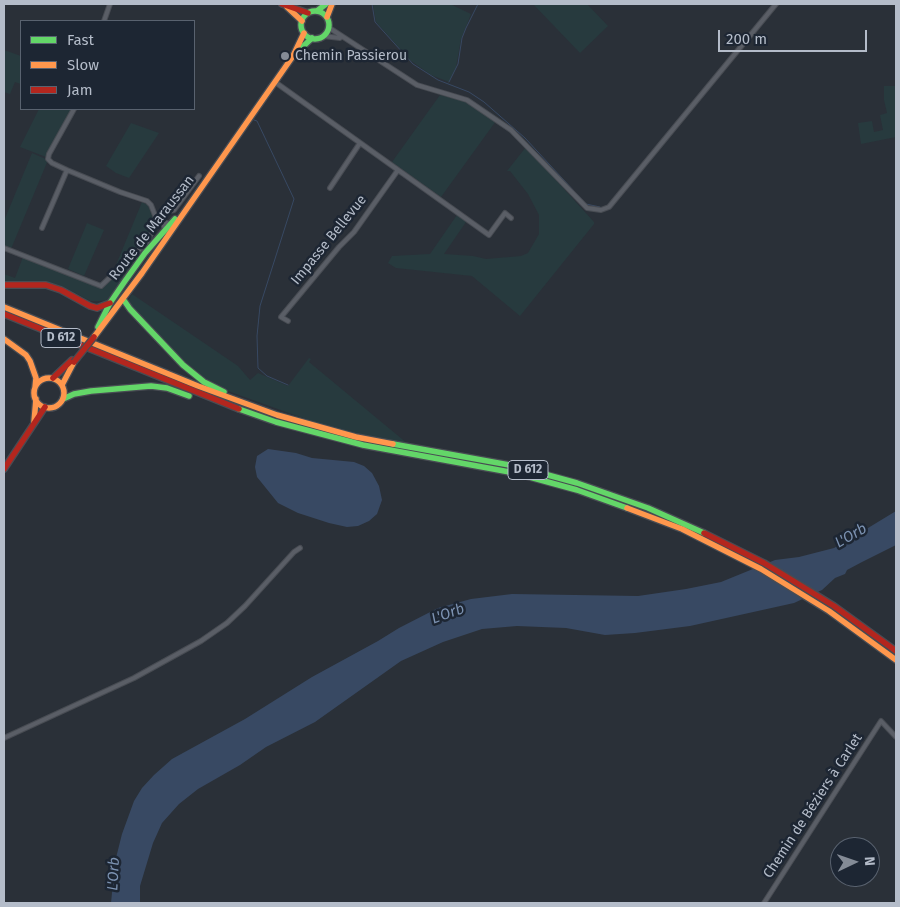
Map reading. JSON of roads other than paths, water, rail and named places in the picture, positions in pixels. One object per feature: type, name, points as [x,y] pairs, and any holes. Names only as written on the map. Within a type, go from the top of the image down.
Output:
[{"type":"main road","points":[[283,4],[308,13],[318,11],[326,4]]},
{"type":"main road","points":[[209,176],[293,56],[304,33],[302,21],[283,4]]},
{"type":"main road","points":[[293,56],[312,38],[323,36],[328,27],[327,18],[332,4]]},
{"type":"main road","points":[[318,11],[327,18]]},
{"type":"main road","points":[[302,21],[308,13]]},
{"type":"main road","points":[[304,33],[312,38]]},
{"type":"main road","name":"Route de Maraussan","points":[[93,337],[110,303],[145,253],[172,224],[209,176]]},
{"type":"main road","name":"Route de Maraussan","points":[[53,378],[73,361],[123,299],[209,176]]},
{"type":"main road","points":[[4,285],[46,285],[61,290],[97,308],[110,303]]},
{"type":"main road","points":[[123,299],[130,309],[177,358],[200,378],[231,395],[255,404],[264,411]]},
{"type":"main road","name":"D 612","points":[[4,307],[264,411],[356,437],[487,460],[578,483],[648,508],[787,577],[896,651]]},
{"type":"main road","name":"D 612","points":[[4,314],[203,396],[258,416],[343,441],[485,467],[577,490],[647,515],[738,553]]},
{"type":"main road","points":[[4,339],[26,355],[30,361],[36,378],[34,422]]},
{"type":"main road","name":"Route de Maraussan","points":[[62,384],[73,361]]},
{"type":"main road","points":[[35,388],[44,378],[53,378],[62,384],[63,399]]},
{"type":"main road","points":[[36,399],[45,407],[54,407],[63,399],[74,394],[151,386],[182,393],[247,417],[258,416]]},
{"type":"main road","points":[[4,469],[45,407]]},
{"type":"main road","name":"D 612","points":[[831,608],[896,660]]},
{"type":"street","points":[[104,20],[110,4]]},
{"type":"street","points":[[328,27],[417,85],[467,100],[511,130],[587,208],[601,210],[609,207],[615,201],[776,4]]},
{"type":"street","points":[[323,36],[343,38]]},
{"type":"street","points":[[275,82],[489,235],[505,213],[511,218]]},
{"type":"street","points":[[73,110],[48,159],[67,170],[147,201],[166,231]]},
{"type":"street","points":[[330,188],[360,143]]},
{"type":"street","points":[[42,228],[67,170]]},
{"type":"street","name":"Impasse Bellevue","points":[[288,321],[281,317],[339,247],[354,232],[398,170]]},
{"type":"street","points":[[4,248],[101,286],[147,242],[165,212],[174,210],[199,176]]},
{"type":"street","points":[[160,221],[172,224]]},
{"type":"street","points":[[4,738],[134,678],[201,641],[227,623],[294,552],[300,548]]},
{"type":"street","name":"Chemin de Béziers à Carlet","points":[[764,903],[881,721],[896,737]]},
{"type":"water","points":[[268,449],[296,453],[312,458],[354,462],[364,466],[372,473],[379,486],[382,500],[377,514],[369,521],[358,526],[347,527],[298,513],[278,503],[257,477],[255,467],[257,456]]},
{"type":"water","name":"L'Orb","points":[[896,511],[896,545],[847,570],[845,574],[835,578],[822,590],[794,603],[690,626],[635,633],[605,635],[566,628],[517,626],[482,629],[443,642],[401,661],[315,722],[266,747],[240,765],[198,789],[179,804],[162,823],[153,843],[140,886],[140,903],[111,903],[115,862],[122,834],[134,801],[142,788],[154,775],[172,759],[245,719],[312,677],[438,608],[471,599],[512,594],[638,596],[721,582],[775,560],[799,557],[834,548],[852,538],[858,531],[868,528]]},
{"type":"waterway","points":[[372,4],[375,22],[413,64],[438,80],[469,92],[484,102],[525,138],[586,204],[600,207]]},
{"type":"waterway","points":[[449,82],[458,64],[462,38],[478,4]]},
{"type":"waterway","points":[[254,120],[257,121],[294,199],[260,306],[257,336],[258,368],[267,376],[288,385]]},
{"type":"place","name":"Chemin Passierou","points":[[285,56]]}]
